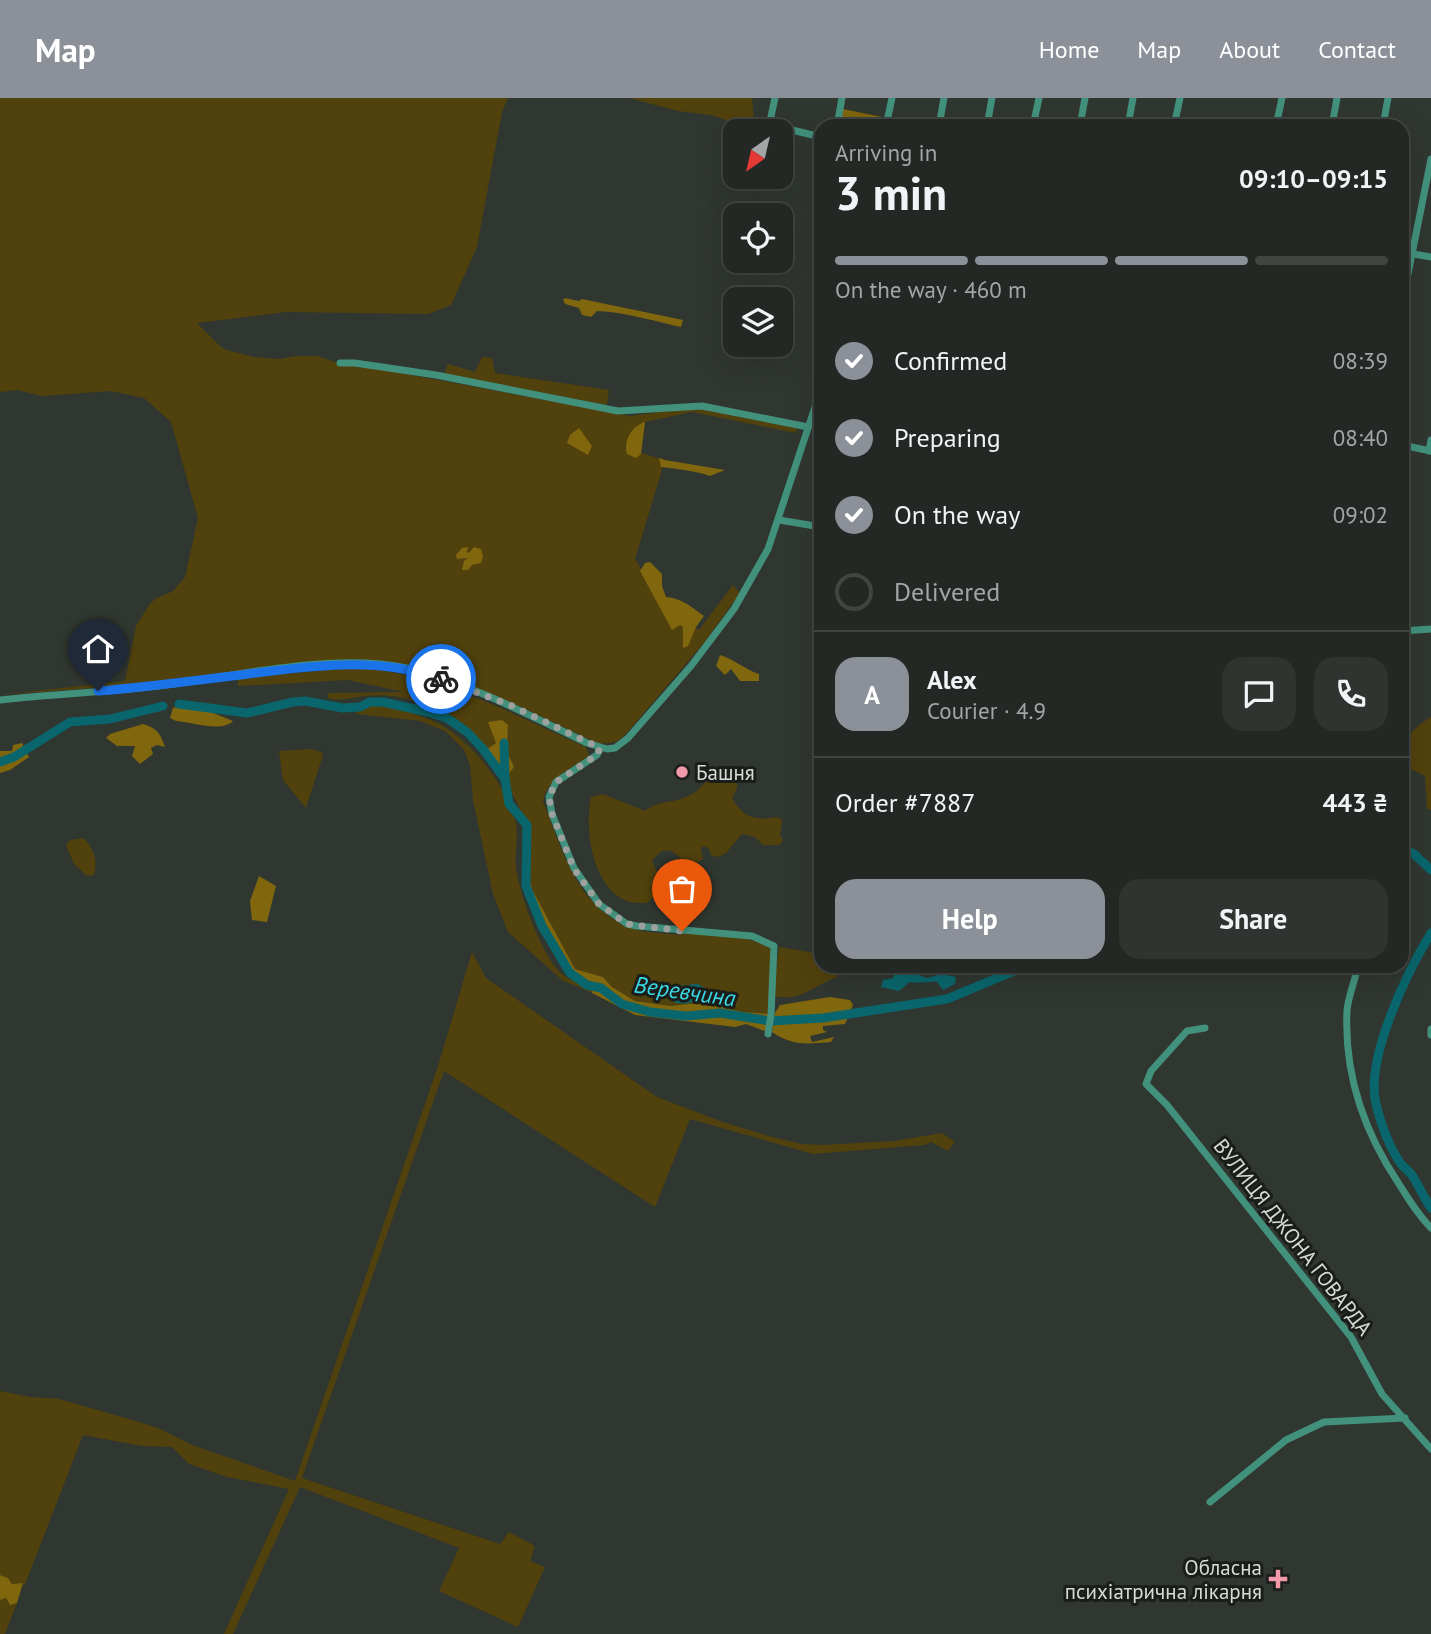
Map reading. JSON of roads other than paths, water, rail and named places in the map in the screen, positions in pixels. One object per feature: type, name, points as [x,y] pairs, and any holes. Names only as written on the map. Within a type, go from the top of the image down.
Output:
[{"type":"street","points":[[775,98],[770,121],[772,125],[814,135]]},
{"type":"street","points":[[838,119],[842,98]]},
{"type":"street","points":[[888,119],[892,98]]},
{"type":"street","points":[[940,119],[944,98]]},
{"type":"street","points":[[988,119],[992,98]]},
{"type":"street","points":[[1034,119],[1039,98]]},
{"type":"street","points":[[1081,119],[1085,98]]},
{"type":"street","points":[[1129,119],[1133,98]]},
{"type":"street","points":[[1176,119],[1181,98]]},
{"type":"street","points":[[1278,119],[1282,98]]},
{"type":"street","points":[[1333,119],[1337,98]]},
{"type":"street","points":[[1384,119],[1388,98]]},
{"type":"street","points":[[1409,269],[1431,159]]},
{"type":"street","points":[[1409,253],[1431,257]]},
{"type":"street","points":[[340,363],[436,375],[618,411],[702,406],[808,427]]},
{"type":"street","points":[[0,699],[146,688],[311,666],[362,664],[404,668],[437,677],[510,705],[600,748],[615,748],[628,738],[710,642],[748,588],[779,520],[784,497],[814,409]]},
{"type":"street","points":[[1409,446],[1430,451],[1431,440]]},
{"type":"street","points":[[779,520],[814,526]]},
{"type":"street","points":[[1409,631],[1431,629]]},
{"type":"street","points":[[600,748],[597,755],[556,782],[549,797],[556,825],[581,881],[599,904],[627,924],[657,929],[752,936],[774,946],[768,1034]]},
{"type":"street","points":[[1356,974],[1348,1009],[1348,1053],[1352,1082],[1370,1134],[1387,1167],[1416,1212],[1431,1228]]},
{"type":"street","name":"ВУЛИЦЯ ДЖОНА ГОВАРДА","points":[[1205,1028],[1187,1031],[1152,1071],[1146,1084],[1167,1105],[1351,1336],[1376,1386],[1431,1449]]},
{"type":"street","points":[[1431,1029],[1431,1035]]},
{"type":"street","points":[[1210,1502],[1286,1440],[1324,1422],[1405,1418]]},
{"type":"water","points":[[895,974],[916,974],[927,978],[942,974],[956,977],[955,984],[943,990],[937,982],[910,982],[899,991],[881,987],[883,980],[893,978]]},
{"type":"water","points":[[698,984],[706,989],[696,1000],[687,1003],[672,1001],[669,990],[677,986]]},
{"type":"waterway","name":"Веревчина","points":[[179,704],[247,713],[305,701],[343,708],[383,702],[447,718],[467,732],[505,779],[509,804],[527,825],[526,886],[542,926],[570,973],[587,985],[601,988],[622,1004],[650,1012],[686,1016],[720,1013],[770,1021],[823,1018],[947,999],[1009,973]]},
{"type":"waterway","name":"Веревчина","points":[[0,762],[14,757],[70,722],[110,719],[163,706]]},
{"type":"waterway","points":[[504,743],[505,779]]},
{"type":"waterway","name":"Веревчина","points":[[1409,852],[1431,870]]},
{"type":"waterway","name":"Веревчина","points":[[1431,933],[1390,1016],[1382,1040],[1374,1085],[1376,1104],[1389,1143],[1431,1208]]},
{"type":"place","name":"Башня","points":[[682,772]]},
{"type":"place","name":"Обласна психіатрична лікарня","points":[[1278,1579]]}]
